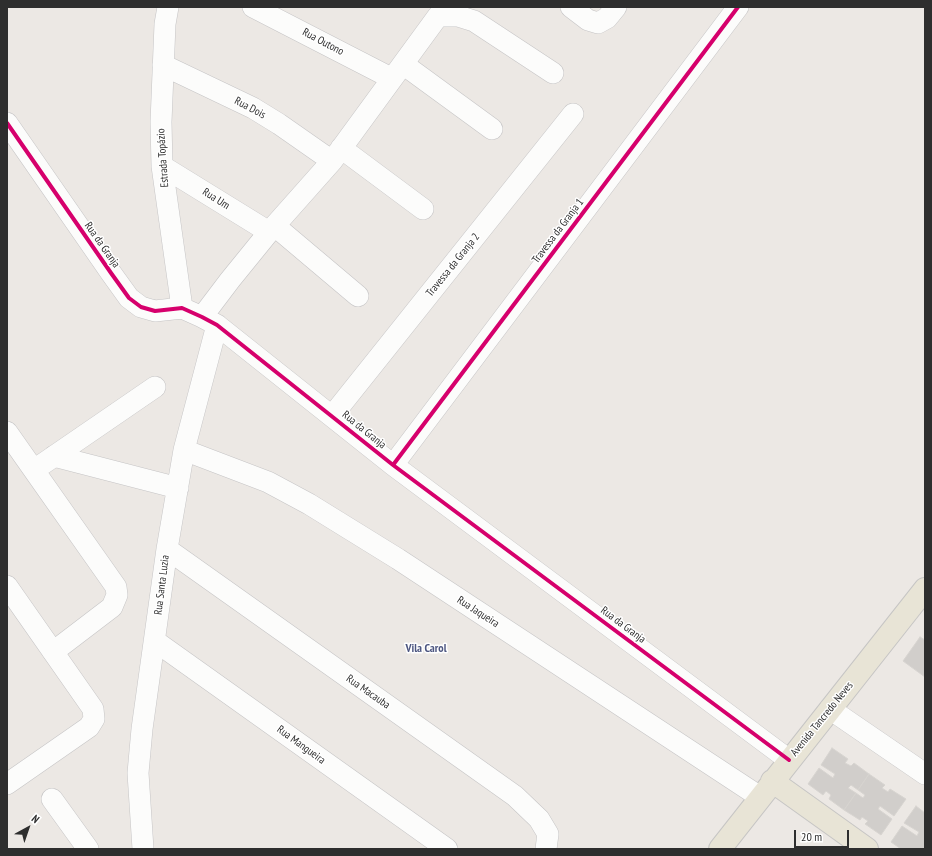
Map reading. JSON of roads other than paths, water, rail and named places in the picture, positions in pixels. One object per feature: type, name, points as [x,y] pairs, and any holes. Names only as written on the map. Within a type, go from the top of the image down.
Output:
[{"type":"main road","name":"Avenida Tancredo Neves","points":[[720,849],[925,589]]},
{"type":"main road","points":[[766,789],[867,849]]},
{"type":"street","name":"Estrada Topázio","points":[[168,7],[165,24],[163,65],[161,122],[162,166],[182,308]]},
{"type":"street","name":"Rua Outono","points":[[253,7],[397,71],[492,129]]},
{"type":"street","points":[[571,7],[588,20],[598,23],[607,18],[616,7]]},
{"type":"street","name":"Travessa da Granja 1","points":[[393,465],[738,7]]},
{"type":"street","points":[[210,321],[230,280],[336,154],[397,71],[433,11],[474,21],[553,73]]},
{"type":"street","name":"Rua Dois","points":[[163,65],[253,108],[279,124],[336,154],[423,209]]},
{"type":"street","name":"Travessa da Granja 2","points":[[332,416],[573,114]]},
{"type":"street","name":"Rua da Granja","points":[[7,123],[129,298],[141,308],[155,311],[182,308],[210,321],[393,465],[789,760]]},
{"type":"street","name":"Rua Um","points":[[162,166],[272,229],[358,296]]},
{"type":"street","name":"Rua Santa Luzia","points":[[143,849],[138,773],[142,729],[167,549],[184,450],[210,321]]},
{"type":"street","points":[[34,470],[155,387]]},
{"type":"street","points":[[7,432],[116,587],[117,595],[112,607],[53,652]]},
{"type":"street","name":"Rua Jaqueira","points":[[184,450],[268,482],[310,504],[766,789]]},
{"type":"street","points":[[54,456],[178,488]]},
{"type":"street","name":"Rua Macauba","points":[[167,549],[515,796],[539,819],[548,834],[546,849]]},
{"type":"street","points":[[7,586],[93,709],[94,719],[89,727],[7,784]]},
{"type":"street","name":"Rua Mangueira","points":[[155,641],[447,849]]},
{"type":"street","points":[[830,708],[925,774]]},
{"type":"street","points":[[52,799],[88,849]]},
{"type":"district","name":"Vila Carol","points":[[426,649]]}]
